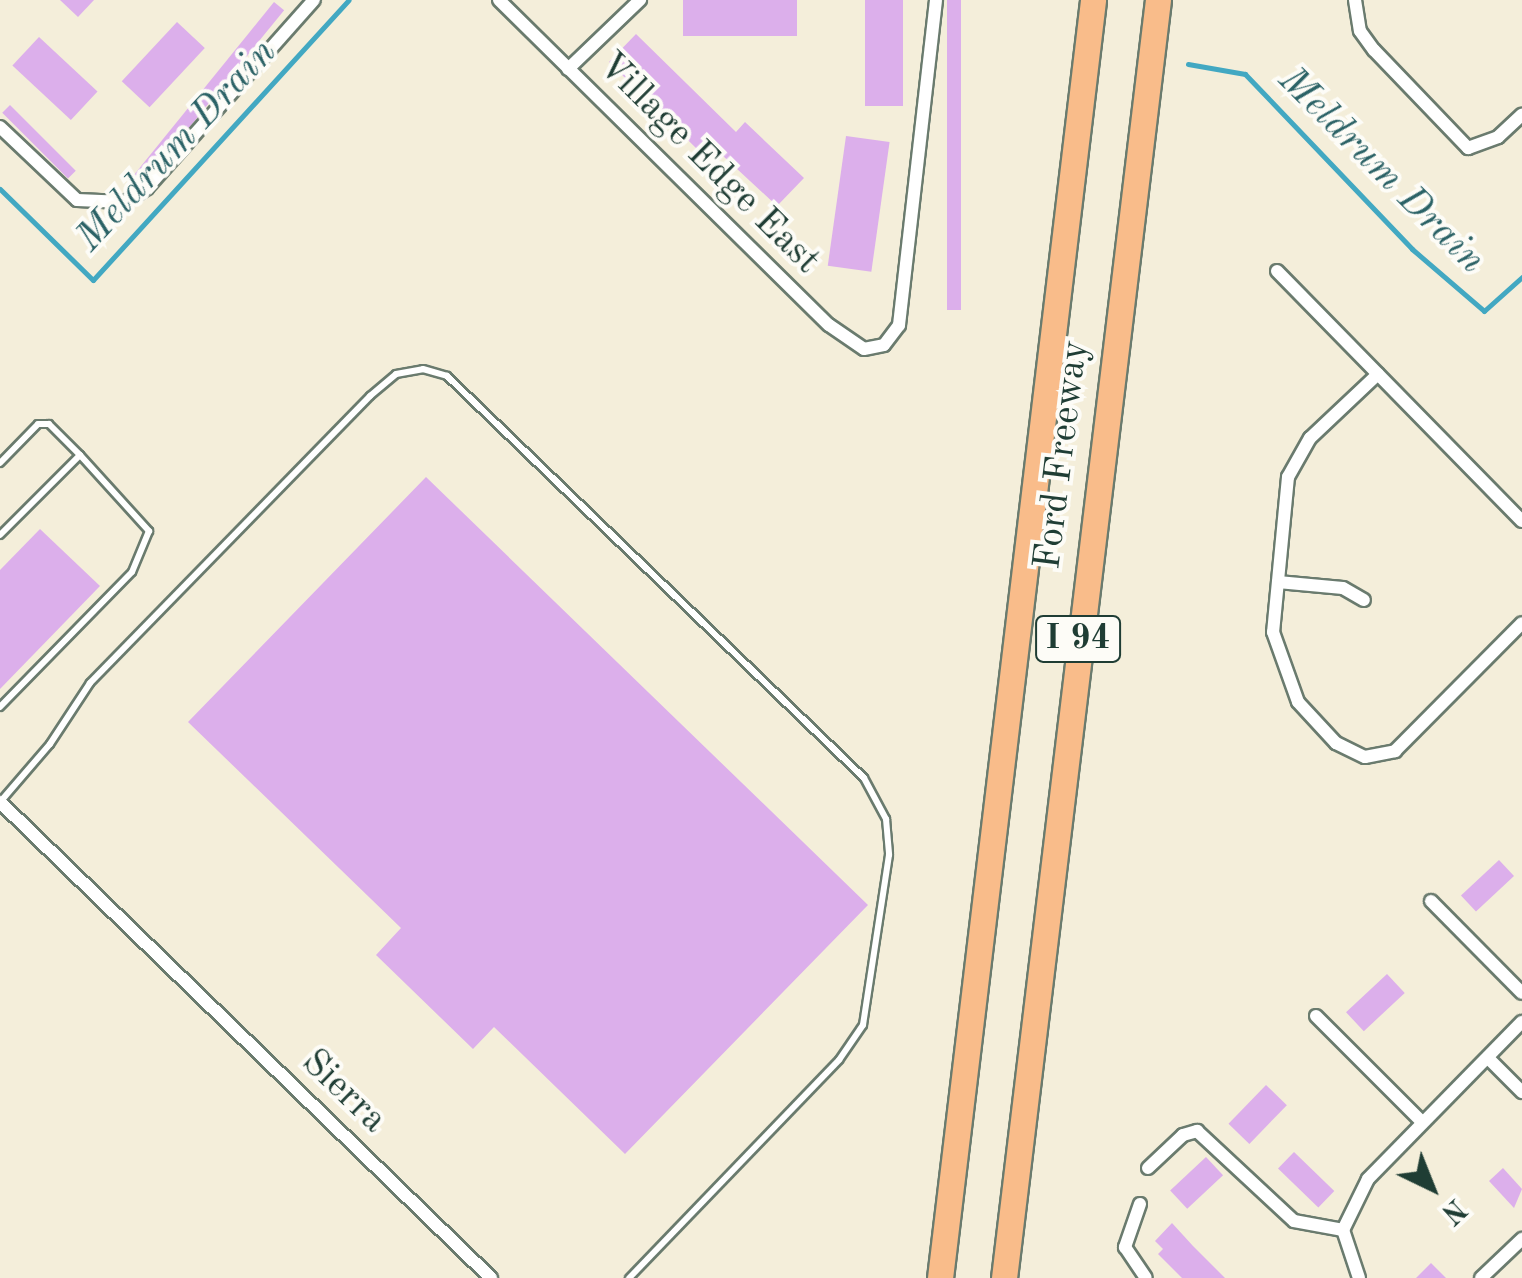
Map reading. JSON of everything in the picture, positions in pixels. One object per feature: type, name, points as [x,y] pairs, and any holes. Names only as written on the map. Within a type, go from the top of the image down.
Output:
[{"type":"highway","name":"Ford Freeway","points":[[940,1278],[1094,0]]},
{"type":"highway","name":"Ford Freeway","points":[[1004,1278],[1158,0]]},
{"type":"street","points":[[0,128],[64,191],[102,206],[126,202],[147,188],[314,0]]},
{"type":"street","name":"Village Edge East","points":[[499,0],[846,340],[864,349],[884,344],[899,325],[936,0]]},
{"type":"street","points":[[568,69],[640,0]]},
{"type":"street","points":[[1355,0],[1357,16],[1374,50],[1468,148],[1498,137],[1522,115]]},
{"type":"street","points":[[1277,270],[1522,522]]},
{"type":"street","points":[[1378,374],[1310,438],[1288,477],[1276,654],[1298,702],[1336,743],[1365,757],[1395,751],[1425,726],[1522,623]]},
{"type":"street","points":[[1278,582],[1342,588],[1364,600]]},
{"type":"street","name":"Sierra","points":[[0,802],[491,1278]]},
{"type":"street","points":[[1431,901],[1522,994]]},
{"type":"street","points":[[1316,1016],[1422,1122]]},
{"type":"street","points":[[1358,1278],[1343,1230],[1368,1179],[1522,1022]]},
{"type":"street","points":[[1488,1059],[1522,1092]]},
{"type":"street","points":[[1148,1168],[1183,1135],[1197,1131],[1294,1221],[1343,1230]]},
{"type":"street","points":[[1140,1204],[1126,1248],[1146,1278]]},
{"type":"street","points":[[1481,1278],[1522,1239]]},
{"type":"lane","points":[[0,802],[50,744],[90,683],[370,396],[396,374],[423,368],[447,376],[864,778],[886,819],[889,856],[864,1025],[839,1060],[629,1278]]},
{"type":"lane","points":[[0,463],[38,424],[50,424],[144,524],[146,552],[0,707]]},
{"type":"lane","points":[[0,535],[80,455]]},
{"type":"building","points":[[60,0],[94,0],[78,17]]},
{"type":"building","points":[[683,0],[797,0],[797,36],[683,36]]},
{"type":"building","points":[[865,0],[903,0],[903,106],[865,106]]},
{"type":"building","points":[[947,0],[961,0],[961,310],[947,310]]},
{"type":"building","points":[[274,2],[284,10],[138,190],[128,182]]},
{"type":"building","points":[[177,22],[205,48],[150,107],[122,81]]},
{"type":"building","points":[[636,34],[736,132],[745,122],[804,178],[777,206],[708,142],[699,151],[609,62]]},
{"type":"building","points":[[39,37],[98,92],[71,120],[12,66]]},
{"type":"building","points":[[10,105],[76,171],[68,179],[2,113]]},
{"type":"building","points":[[846,136],[890,142],[871,272],[828,266]]},
{"type":"building","points":[[426,477],[868,905],[625,1154],[494,1027],[473,1049],[376,955],[401,928],[188,722]]},
{"type":"building","points":[[40,529],[100,586],[0,689],[0,570]]},
{"type":"building","points":[[1499,860],[1514,876],[1476,912],[1461,895]]},
{"type":"building","points":[[1387,974],[1405,993],[1364,1031],[1346,1012]]},
{"type":"building","points":[[1266,1085],[1287,1105],[1249,1144],[1228,1124]]},
{"type":"building","points":[[1294,1152],[1334,1191],[1318,1207],[1278,1169]]},
{"type":"building","points":[[1206,1157],[1223,1175],[1187,1209],[1170,1190]]},
{"type":"building","points":[[1503,1168],[1522,1189],[1514,1208],[1489,1181]]},
{"type":"building","points":[[1172,1223],[1225,1278],[1182,1278],[1158,1254],[1163,1249],[1155,1241]]},
{"type":"building","points":[[1431,1263],[1446,1278],[1416,1278]]},
{"type":"waterway","name":"Meldrum Drain","points":[[0,189],[93,280],[349,0]]},
{"type":"waterway","name":"Meldrum Drain","points":[[1188,64],[1245,74],[1412,249],[1484,311],[1522,277]]}]
